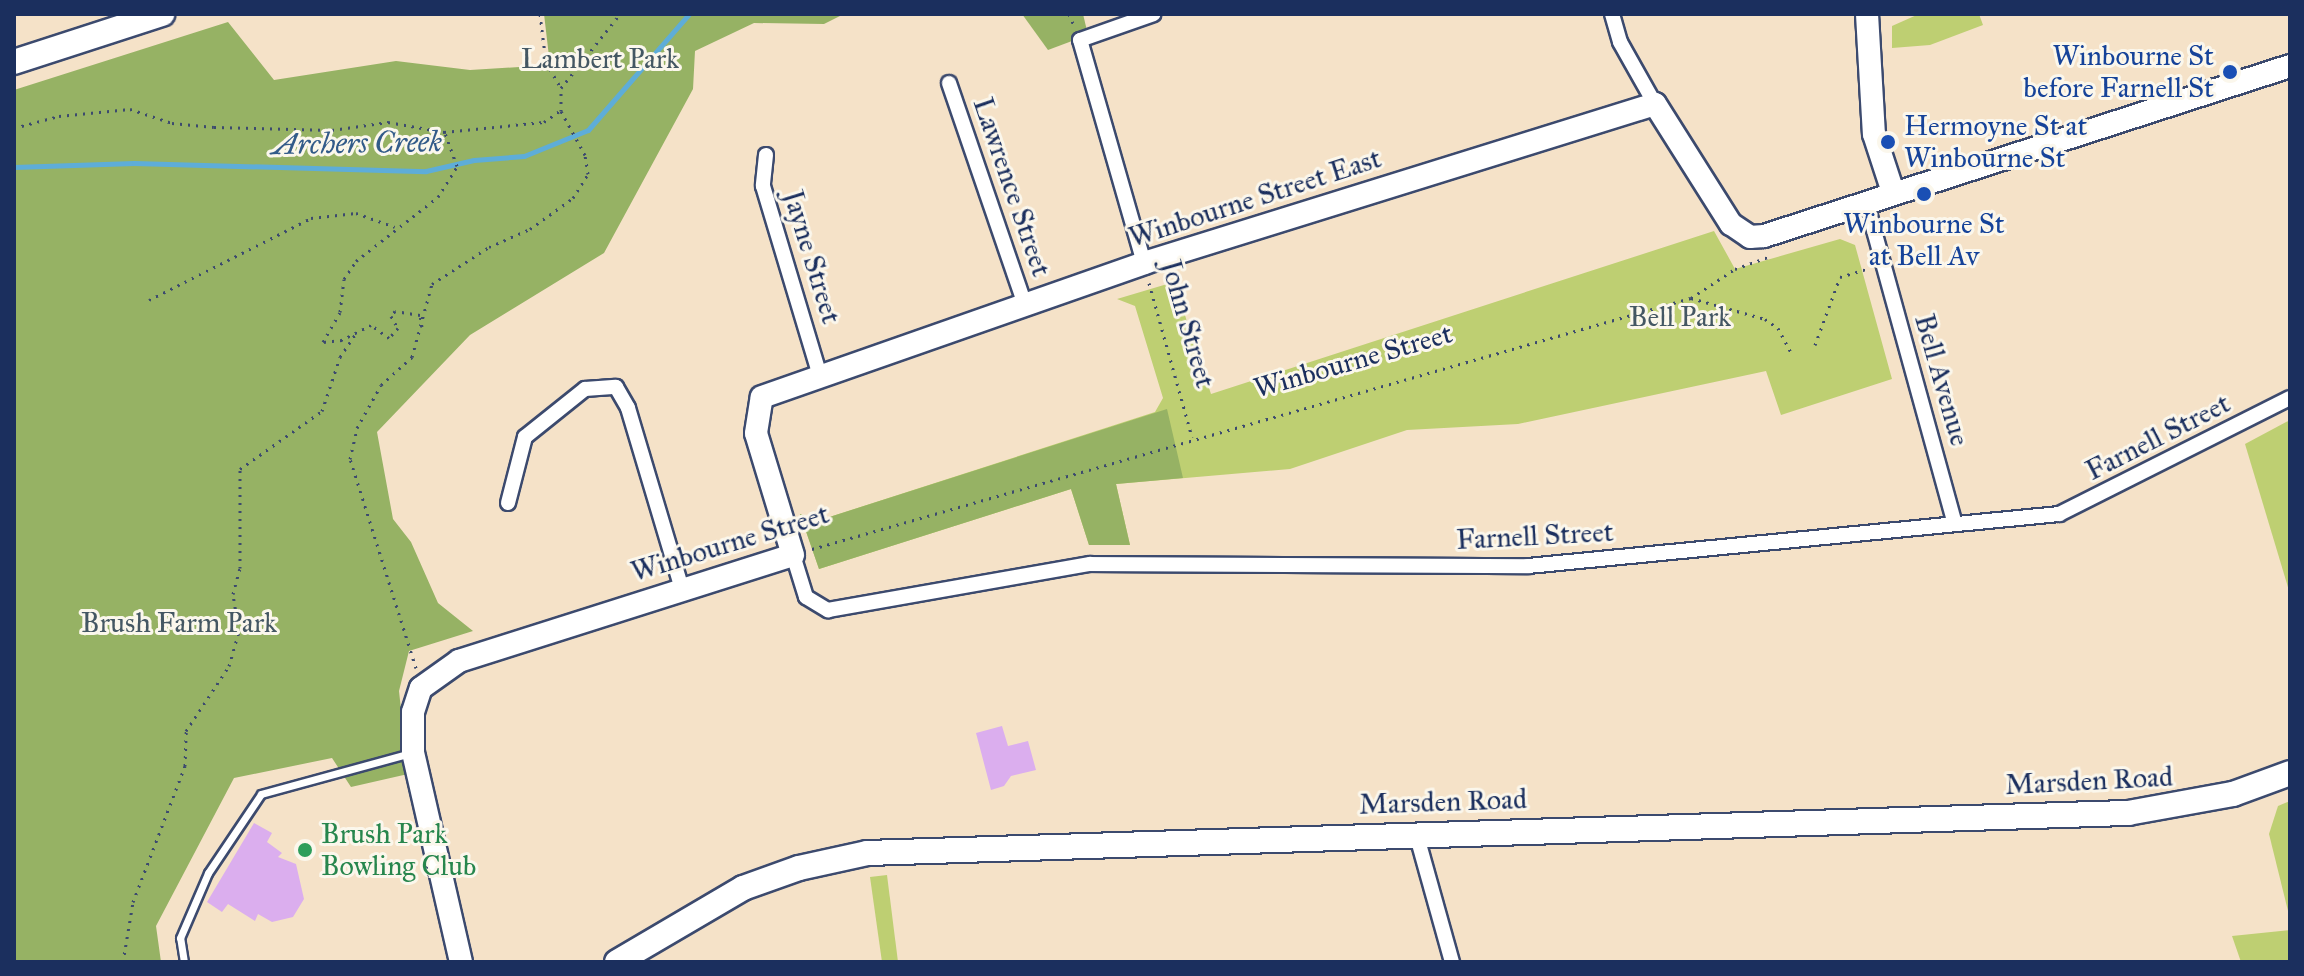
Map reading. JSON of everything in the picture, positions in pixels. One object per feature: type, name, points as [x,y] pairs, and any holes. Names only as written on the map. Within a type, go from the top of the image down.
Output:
[{"type":"main road","points":[[14,62],[162,14]]},
{"type":"main road","name":"Marsden Road","points":[[617,962],[743,888],[799,868],[867,853],[1416,833],[2128,813],[2233,794],[2290,773]]},
{"type":"street","name":"John Street","points":[[1144,263],[1080,40],[1154,14]]},
{"type":"street","points":[[1612,14],[1620,42],[1655,104],[1731,224],[1750,237],[1867,205],[1893,192],[2290,66]]},
{"type":"street","points":[[1867,14],[1874,134],[1893,192]]},
{"type":"street","name":"Lawrence Street","points":[[949,83],[1026,308]]},
{"type":"street","name":"Winbourne Street East","points":[[793,555],[755,418],[762,397],[819,373],[1026,308],[1144,263],[1655,104]]},
{"type":"street","name":"Jayne Street","points":[[766,155],[763,186],[819,373]]},
{"type":"street","name":"Bell Avenue","points":[[1867,205],[1954,521]]},
{"type":"street","points":[[508,503],[525,437],[585,389],[616,387],[628,408],[682,589]]},
{"type":"street","name":"Farnell Street","points":[[793,555],[806,597],[828,610],[1090,564],[1528,566],[2065,512],[2290,398]]},
{"type":"street","name":"Winbourne Street","points":[[421,688],[459,661],[793,555]]},
{"type":"street","points":[[421,688],[413,712],[413,753],[461,962]]},
{"type":"street","points":[[1416,833],[1452,962]]},
{"type":"lane","points":[[184,962],[180,938],[208,873],[261,794],[413,753]]},
{"type":"path","points":[[421,688],[350,459],[368,404],[412,357],[423,331],[432,284],[489,247],[530,229],[573,198],[588,174],[585,155],[561,111],[561,88],[546,62],[540,14]]},
{"type":"path","points":[[561,88],[620,14]]},
{"type":"path","points":[[14,128],[59,116],[130,109],[172,123],[214,127],[332,130],[388,122],[444,132],[544,122],[561,111]]},
{"type":"path","points":[[423,331],[420,315],[395,311],[391,316],[398,328],[389,338],[371,325],[323,342],[340,312],[344,279],[356,261],[395,227],[438,197],[457,166],[444,132]]},
{"type":"path","points":[[149,300],[311,218],[356,213],[395,227]]},
{"type":"path","name":"Winbourne Street","points":[[793,555],[1192,437],[1691,298],[1735,269],[1784,251]]},
{"type":"path","name":"John Street","points":[[1144,263],[1192,437]]},
{"type":"path","points":[[1815,345],[1840,277],[1882,264]]},
{"type":"path","points":[[1691,298],[1765,319],[1778,328],[1791,352]]},
{"type":"path","points":[[123,962],[133,902],[185,766],[186,731],[229,666],[239,632],[233,594],[240,568],[240,469],[322,411],[340,357],[357,332]]},
{"type":"green space","points":[[544,14],[844,14],[824,24],[754,23],[695,51],[693,89],[604,253],[470,335],[377,432],[393,519],[411,542],[438,603],[473,631],[409,651],[399,691],[408,774],[351,787],[332,758],[234,778],[156,926],[161,962],[14,962],[14,90],[228,22],[274,80],[396,61],[470,70],[550,65]]},
{"type":"green space","points":[[1022,14],[1083,14],[1088,35],[1048,50]]},
{"type":"green space","points":[[1919,14],[1979,14],[1983,25],[1930,45],[1892,48],[1892,26]]},
{"type":"green space","name":"Bell Park","points":[[1714,231],[1735,269],[1840,239],[1855,245],[1892,379],[1781,415],[1766,371],[1518,424],[1407,430],[1290,469],[1116,484],[1130,545],[1089,545],[1071,489],[819,569],[800,514],[817,521],[1155,412],[1163,398],[1135,306],[1117,299],[1174,282],[1211,394]]},
{"type":"green space","points":[[1167,409],[1183,478],[1116,484],[1130,545],[1089,545],[1071,489],[819,569],[800,514],[817,521]]},
{"type":"green space","points":[[2290,420],[2290,594],[2245,444]]},
{"type":"green space","points":[[2290,801],[2290,919],[2269,834],[2278,806]]},
{"type":"green space","points":[[887,875],[898,962],[882,962],[870,877]]},
{"type":"green space","points":[[2290,930],[2290,962],[2241,962],[2232,936]]},
{"type":"building","points":[[1002,726],[1008,746],[1028,741],[1036,770],[1011,776],[1004,786],[991,790],[976,733]]},
{"type":"building","points":[[254,823],[272,833],[267,842],[282,853],[278,857],[296,864],[304,899],[293,917],[272,922],[258,914],[255,921],[228,904],[222,912],[207,902]]},
{"type":"waterway","name":"Archers Creek","points":[[14,167],[134,163],[426,171],[474,160],[524,156],[588,130],[689,14]]},
{"type":"place","name":"Winbourne St before Farnell St","points":[[2230,72]]},
{"type":"place","name":"Hermoyne St at Winbourne St","points":[[1888,142]]},
{"type":"place","name":"Winbourne St at Bell Av","points":[[1924,194]]},
{"type":"place","name":"Brush Park Bowling Club","points":[[305,850]]},
{"type":"park label","name":"Lambert Park","points":[[600,59]]},
{"type":"park label","name":"Brush Farm Park","points":[[179,623]]}]
